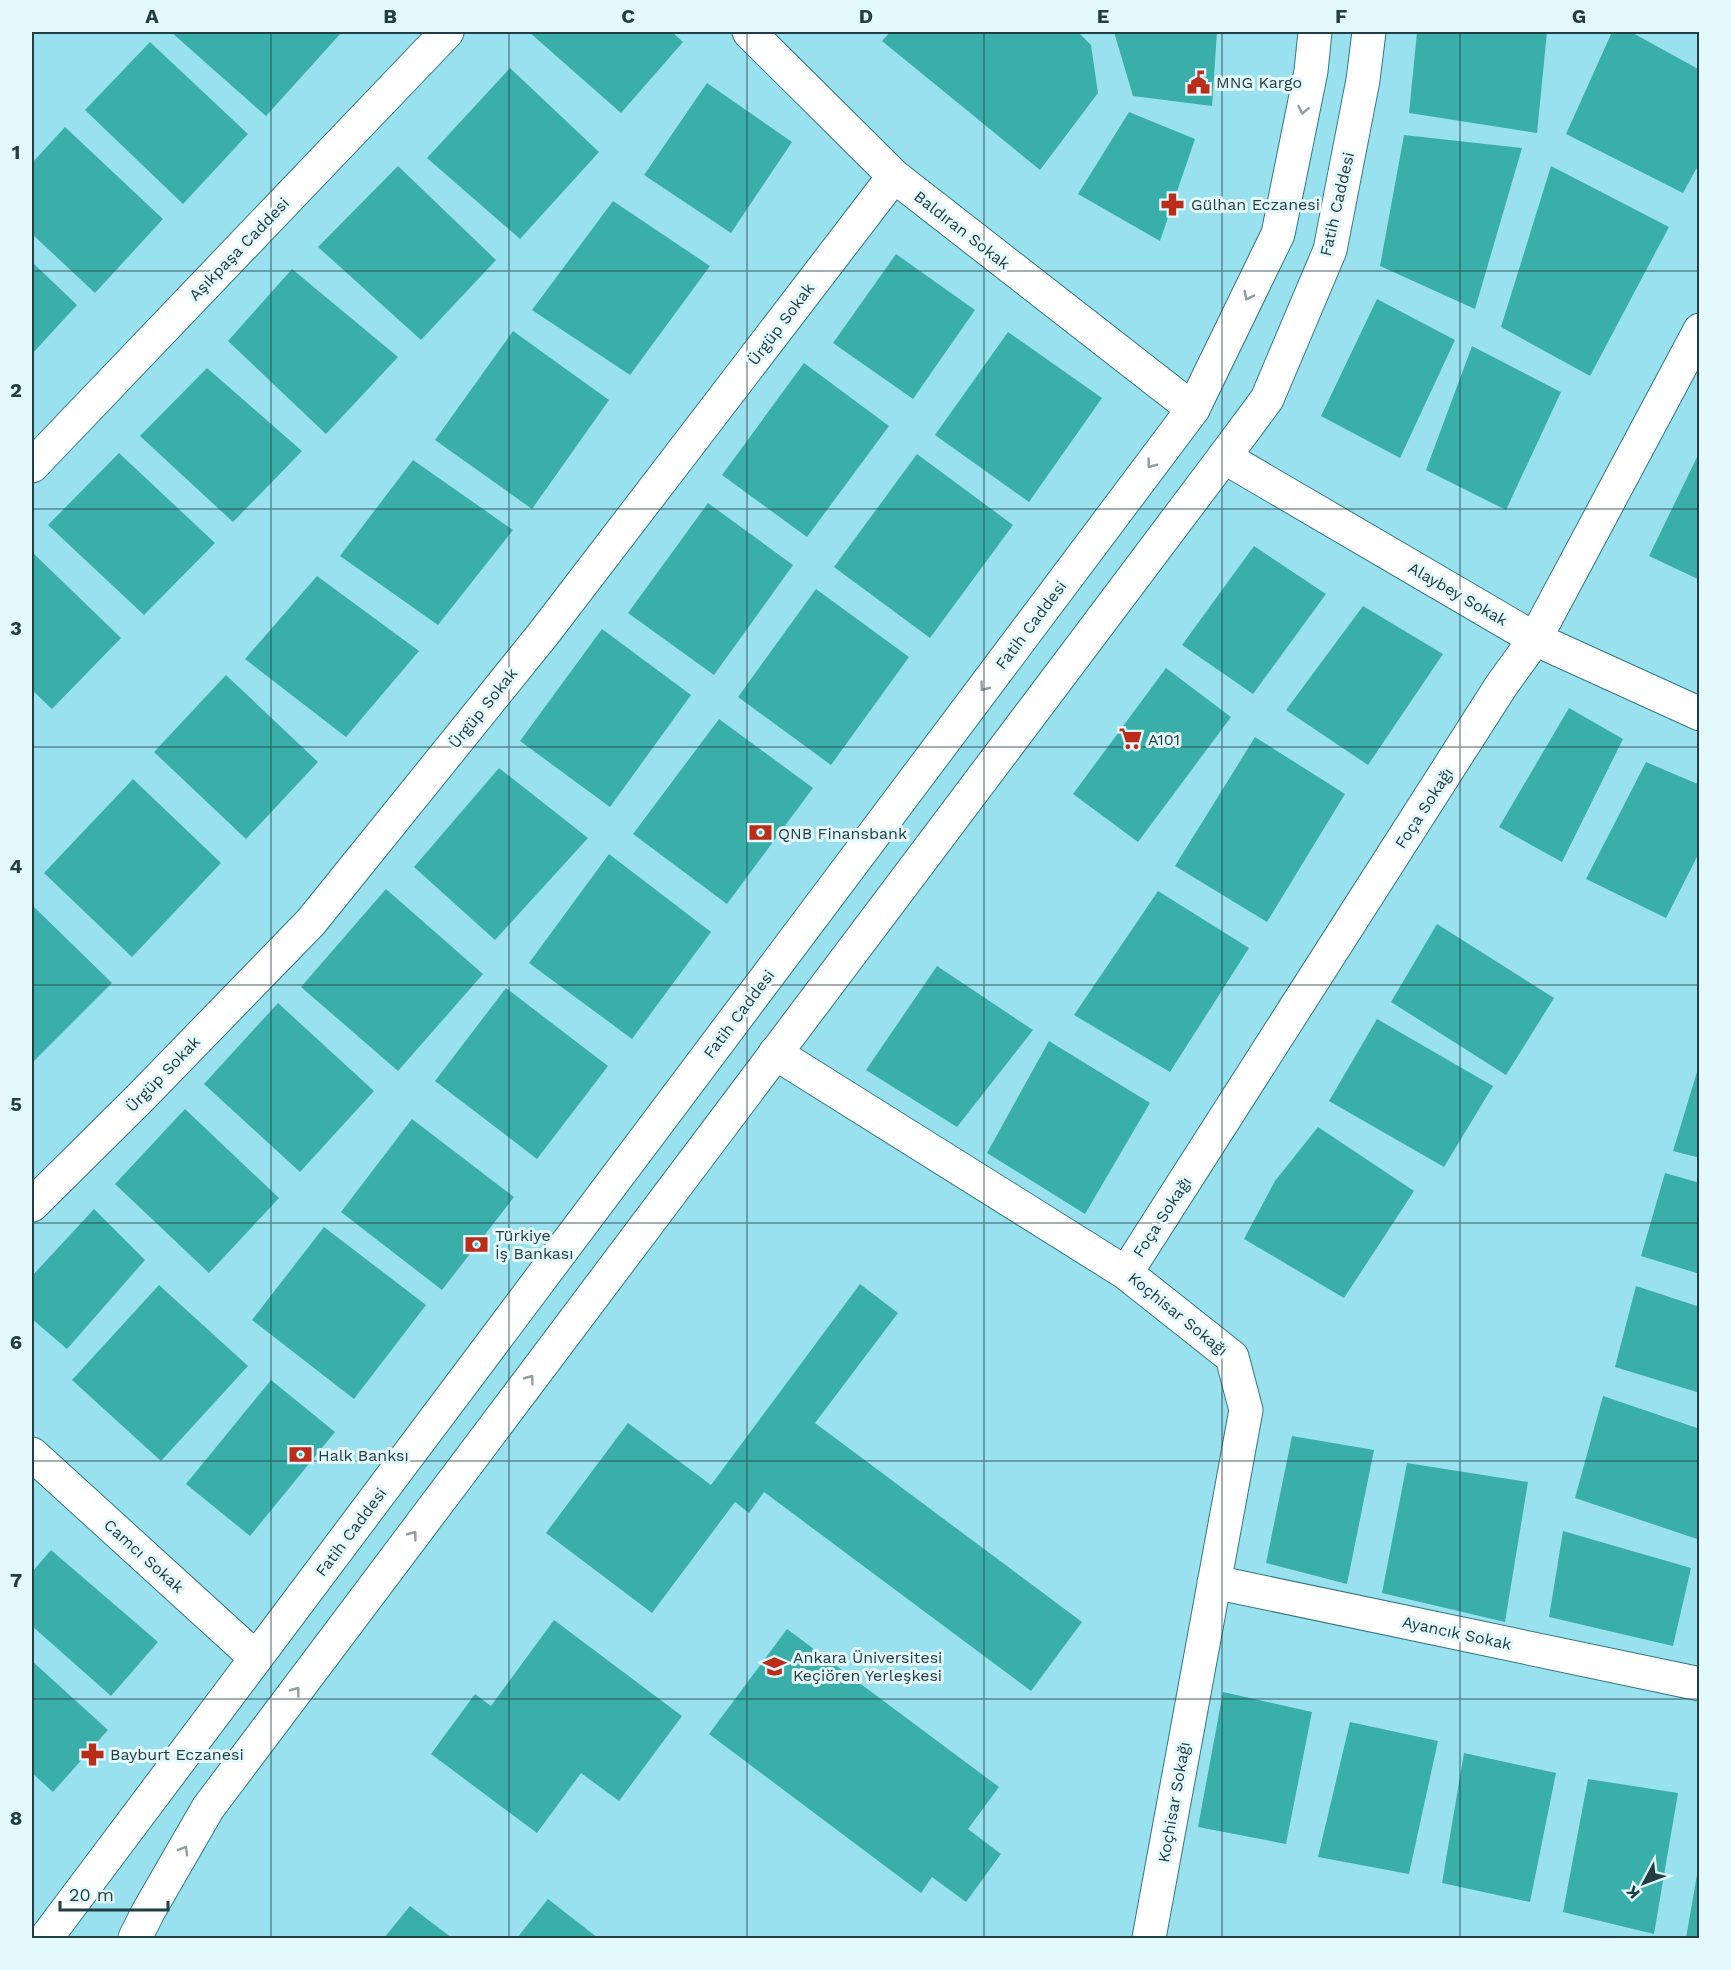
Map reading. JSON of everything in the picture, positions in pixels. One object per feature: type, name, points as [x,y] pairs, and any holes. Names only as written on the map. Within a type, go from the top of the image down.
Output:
[{"type":"street","name":"Aşıkpaşa Caddesi","points":[[34,460],[447,32]]},
{"type":"street","name":"Baldıran Sokak","points":[[749,32],[894,176],[1193,409]]},
{"type":"street","name":"Fatih Caddesi","points":[[45,1938],[1193,409],[1278,234],[1311,72],[1315,32]]},
{"type":"street","name":"Fatih Caddesi","points":[[135,1938],[208,1808],[1224,458],[1266,399],[1330,250],[1363,80],[1369,32]]},
{"type":"street","name":"Ürgüp Sokak","points":[[32,1205],[140,1098],[311,921],[544,633],[894,176]]},
{"type":"street","name":"Foça Sokağı","points":[[1126,1273],[1501,687],[1535,639],[1700,330]]},
{"type":"street","name":"Alaybey Sokak","points":[[1224,458],[1535,639],[1700,714]]},
{"type":"street","name":"Koçhisar Sokağı","points":[[775,1053],[1126,1273],[1232,1357],[1246,1410],[1149,1938]]},
{"type":"street","name":"Camcı Sokak","points":[[32,1454],[256,1658]]},
{"type":"street","name":"Ayancık Sokak","points":[[1214,1582],[1700,1684]]},
{"type":"building","points":[[171,32],[342,32],[266,116]]},
{"type":"building","points":[[529,32],[672,32],[683,42],[621,113]]},
{"type":"building","points":[[890,32],[1078,32],[1091,45],[1098,93],[1040,170],[882,41]]},
{"type":"building","points":[[1114,32],[1217,32],[1212,106],[1133,96]]},
{"type":"building","points":[[1417,32],[1547,32],[1537,133],[1409,113]]},
{"type":"building","points":[[1612,32],[1631,32],[1700,70],[1700,162],[1683,193],[1566,134]]},
{"type":"building","points":[[150,42],[248,134],[183,204],[85,110]]},
{"type":"building","points":[[510,68],[599,152],[520,239],[427,158]]},
{"type":"building","points":[[707,83],[792,142],[731,233],[644,175]]},
{"type":"building","points":[[1129,112],[1195,139],[1160,241],[1078,194]]},
{"type":"building","points":[[65,127],[163,219],[95,293],[32,234],[32,163]]},
{"type":"building","points":[[1404,135],[1522,148],[1475,309],[1380,266]]},
{"type":"building","points":[[398,166],[496,260],[421,340],[318,247]]},
{"type":"building","points":[[1551,166],[1669,227],[1590,376],[1501,327]]},
{"type":"building","points":[[613,201],[710,266],[630,375],[532,310]]},
{"type":"building","points":[[896,254],[975,310],[913,399],[833,343]]},
{"type":"building","points":[[32,262],[77,305],[32,354]]},
{"type":"building","points":[[292,269],[398,357],[326,434],[228,341]]},
{"type":"building","points":[[1377,299],[1455,340],[1400,458],[1321,416]]},
{"type":"building","points":[[513,331],[609,400],[532,509],[435,440]]},
{"type":"building","points":[[1008,332],[1102,398],[1029,502],[935,435]]},
{"type":"building","points":[[1472,346],[1561,392],[1506,510],[1426,470]]},
{"type":"building","points":[[804,363],[889,426],[807,537],[722,475]]},
{"type":"building","points":[[207,368],[302,451],[233,522],[140,436]]},
{"type":"building","points":[[1700,451],[1700,580],[1649,556]]},
{"type":"building","points":[[119,453],[215,543],[144,615],[48,525]]},
{"type":"building","points":[[917,454],[1013,525],[930,638],[834,567]]},
{"type":"building","points":[[413,460],[513,530],[438,625],[340,556]]},
{"type":"building","points":[[708,503],[793,565],[714,675],[628,613]]},
{"type":"building","points":[[1254,546],[1326,594],[1253,694],[1182,645]]},
{"type":"building","points":[[32,552],[121,638],[52,709],[32,690]]},
{"type":"building","points":[[317,576],[419,651],[346,737],[245,659]]},
{"type":"building","points":[[816,589],[909,657],[831,765],[738,697]]},
{"type":"building","points":[[1363,606],[1443,654],[1368,765],[1286,710]]},
{"type":"building","points":[[602,629],[691,695],[610,807],[520,741]]},
{"type":"building","points":[[1166,668],[1231,717],[1138,842],[1073,794]]},
{"type":"building","points":[[226,675],[318,762],[246,839],[154,752]]},
{"type":"building","points":[[1569,708],[1623,739],[1562,862],[1499,827]]},
{"type":"building","points":[[719,719],[813,788],[727,904],[633,834]]},
{"type":"building","points":[[1255,737],[1345,794],[1267,922],[1175,866]]},
{"type":"building","points":[[1646,762],[1700,785],[1700,851],[1666,918],[1586,879]]},
{"type":"building","points":[[499,768],[588,838],[495,940],[414,867]]},
{"type":"building","points":[[133,779],[221,863],[132,957],[44,873]]},
{"type":"building","points":[[609,854],[711,932],[632,1039],[529,963]]},
{"type":"building","points":[[386,889],[483,974],[398,1071],[301,987]]},
{"type":"building","points":[[1158,891],[1249,948],[1170,1072],[1074,1015]]},
{"type":"building","points":[[32,905],[112,983],[32,1063]]},
{"type":"building","points":[[1437,924],[1554,998],[1506,1075],[1391,1002]]},
{"type":"building","points":[[937,966],[1033,1030],[957,1127],[866,1070]]},
{"type":"building","points":[[506,988],[608,1066],[537,1159],[435,1081]]},
{"type":"building","points":[[278,1003],[374,1091],[300,1172],[204,1084]]},
{"type":"building","points":[[1377,1019],[1493,1086],[1444,1167],[1329,1101]]},
{"type":"building","points":[[1049,1041],[1150,1103],[1085,1214],[987,1153]]},
{"type":"building","points":[[1700,1062],[1700,1158],[1673,1151]]},
{"type":"building","points":[[185,1109],[279,1198],[209,1273],[115,1184]]},
{"type":"building","points":[[412,1119],[514,1197],[442,1290],[341,1212]]},
{"type":"building","points":[[1318,1127],[1414,1191],[1344,1298],[1244,1239],[1275,1181]]},
{"type":"building","points":[[1665,1173],[1700,1183],[1700,1274],[1641,1256]]},
{"type":"building","points":[[94,1209],[145,1260],[67,1349],[32,1319],[32,1276]]},
{"type":"building","points":[[324,1227],[426,1305],[354,1399],[252,1320]]},
{"type":"building","points":[[860,1284],[898,1313],[815,1423],[1082,1622],[1031,1691],[764,1492],[749,1513],[735,1502],[652,1613],[546,1533],[628,1423],[711,1485]]},
{"type":"building","points":[[159,1285],[248,1366],[161,1461],[72,1380]]},
{"type":"building","points":[[1636,1286],[1700,1307],[1700,1393],[1615,1367]]},
{"type":"building","points":[[271,1380],[335,1432],[250,1536],[186,1484]]},
{"type":"building","points":[[1603,1396],[1700,1429],[1700,1540],[1575,1498]]},
{"type":"building","points":[[1292,1436],[1374,1450],[1347,1584],[1266,1563]]},
{"type":"building","points":[[1407,1463],[1528,1482],[1505,1622],[1382,1593]]},
{"type":"building","points":[[1563,1531],[1691,1568],[1673,1646],[1549,1617]]},
{"type":"building","points":[[51,1550],[158,1642],[111,1696],[32,1626],[32,1572]]},
{"type":"building","points":[[554,1620],[682,1716],[619,1801],[581,1773],[537,1833],[431,1754],[475,1694],[491,1706]]},
{"type":"building","points":[[787,1629],[999,1787],[968,1829],[1001,1854],[966,1902],[932,1877],[921,1893],[709,1734]]},
{"type":"building","points":[[32,1661],[108,1730],[53,1792],[32,1773]]},
{"type":"building","points":[[1223,1692],[1312,1712],[1286,1844],[1198,1827]]},
{"type":"building","points":[[1350,1722],[1438,1741],[1409,1874],[1318,1857]]},
{"type":"building","points":[[1464,1753],[1556,1773],[1530,1902],[1442,1883]]},
{"type":"building","points":[[1588,1779],[1678,1793],[1654,1934],[1563,1912]]},
{"type":"building","points":[[1698,1869],[1700,1938],[1686,1938]]},
{"type":"building","points":[[548,1899],[598,1938],[517,1938]]},
{"type":"building","points":[[410,1906],[452,1938],[384,1938]]},
{"type":"place","name":"MNG Kargo","points":[[1198,82]]},
{"type":"place","name":"Gülhan Eczanesi","points":[[1173,204]]},
{"type":"place","name":"A101","points":[[1130,739]]},
{"type":"place","name":"QNB Finansbank","points":[[760,833]]},
{"type":"place","name":"Türkiye İş Bankası","points":[[477,1244]]},
{"type":"place","name":"Halk Banksı","points":[[300,1455]]},
{"type":"place","name":"Ankara Üniversitesi Keçiören Yerleşkesi","points":[[775,1666]]},
{"type":"place","name":"Bayburt Eczanesi","points":[[92,1754]]}]
